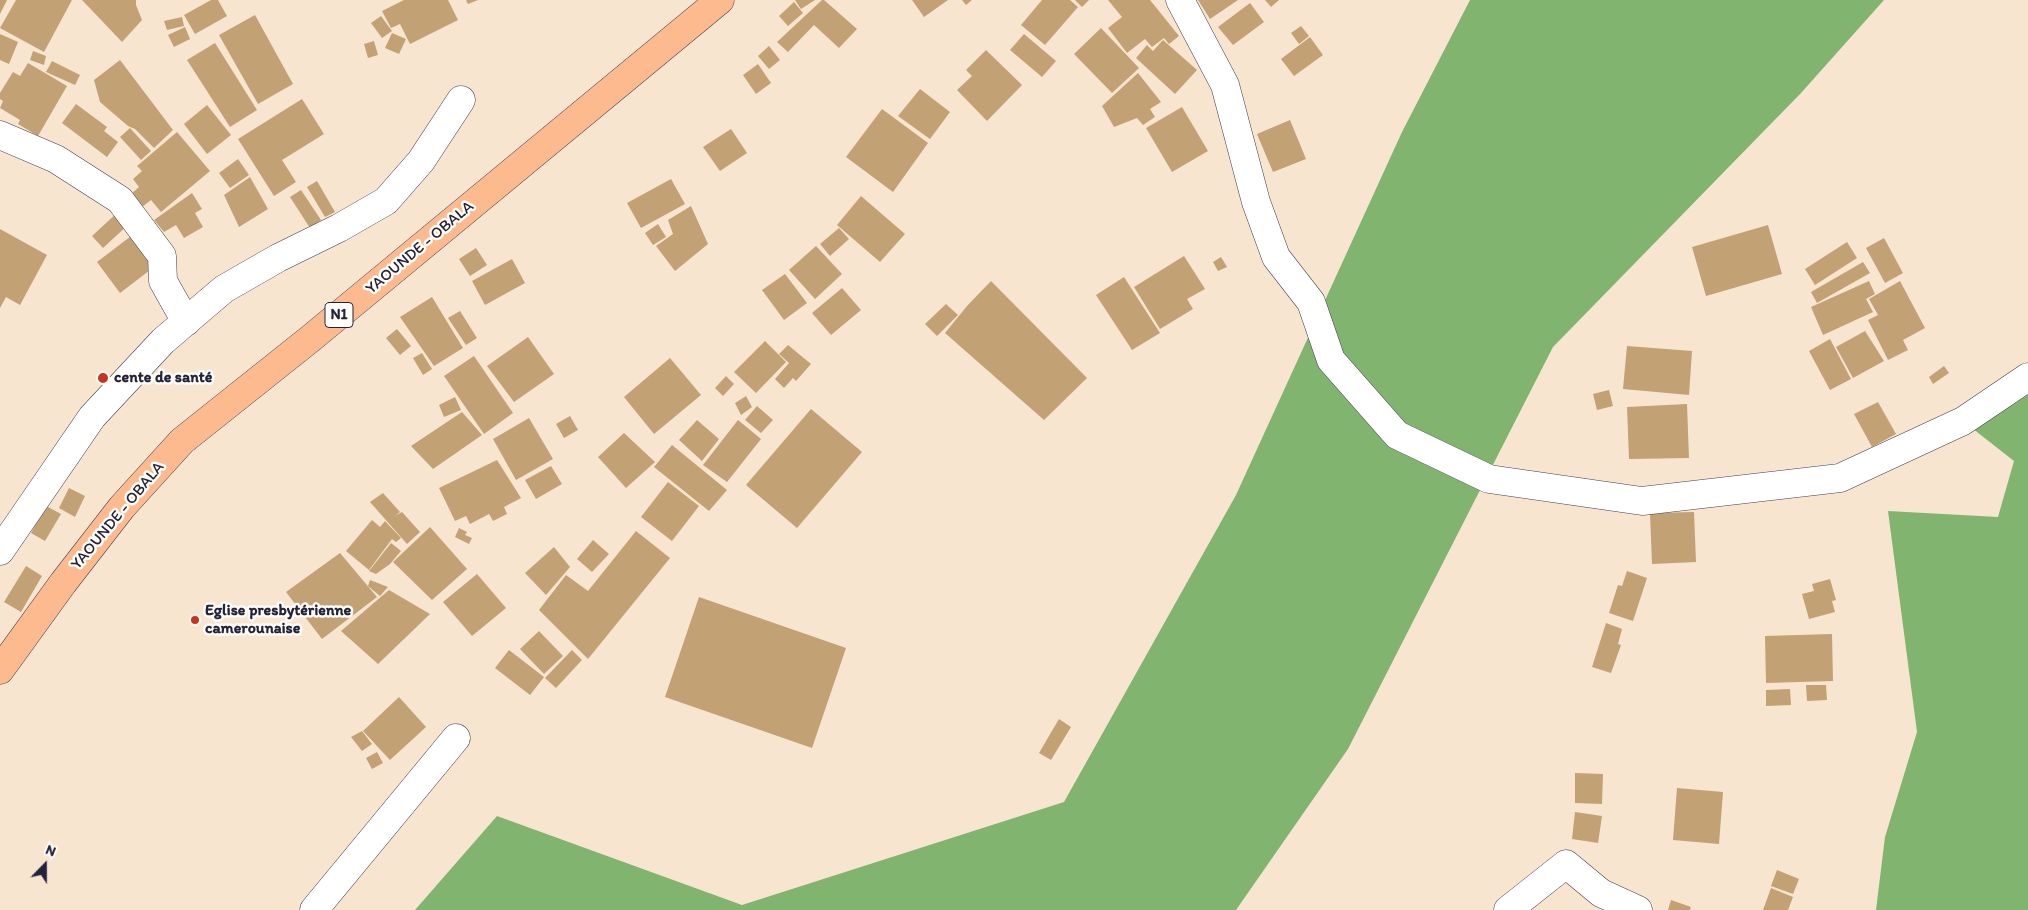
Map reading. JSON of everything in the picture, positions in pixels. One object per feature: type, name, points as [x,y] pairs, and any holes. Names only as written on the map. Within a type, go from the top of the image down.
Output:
[{"type":"highway","name":"YAOUNDE - OBALA","points":[[0,670],[63,583],[122,508],[182,441],[310,339],[720,0]]},
{"type":"street","points":[[1180,0],[1224,85],[1256,202],[1276,257],[1311,302],[1331,360],[1398,435],[1489,479],[1642,501],[1840,478],[1963,421],[2028,377]]},
{"type":"street","points":[[0,551],[92,417],[164,341],[224,289],[386,201],[421,161],[461,100]]},
{"type":"street","points":[[0,135],[56,159],[120,200],[162,256],[163,281],[186,322]]},
{"type":"street","points":[[314,910],[456,738]]},
{"type":"street","points":[[1508,910],[1566,864],[1601,893],[1638,910]]},
{"type":"green space","points":[[1470,0],[1884,0],[1801,93],[1553,347],[1348,749],[1236,910],[415,910],[497,816],[742,905],[1064,802],[1236,495],[1402,132]]},
{"type":"green space","points":[[2028,377],[2028,910],[1876,910],[1885,837],[1917,732],[1888,511],[1998,517],[2014,461],[1963,421]]},
{"type":"building","points":[[0,0],[7,0],[0,14]]},
{"type":"building","points":[[16,0],[72,0],[44,52],[0,28]]},
{"type":"building","points":[[82,0],[136,0],[142,20],[122,42]]},
{"type":"building","points":[[211,0],[218,0],[227,16],[195,34],[184,15]]},
{"type":"building","points":[[404,0],[448,0],[458,20],[410,44],[400,24],[391,28],[382,11]]},
{"type":"building","points":[[466,0],[478,0],[468,4]]},
{"type":"building","points":[[795,0],[815,0],[801,9]]},
{"type":"building","points":[[822,0],[857,29],[839,48],[814,25],[788,52],[777,42]]},
{"type":"building","points":[[912,0],[948,0],[924,17]]},
{"type":"building","points":[[962,0],[972,0],[966,5]]},
{"type":"building","points":[[1042,0],[1070,0],[1078,7],[1045,45],[1021,25]]},
{"type":"building","points":[[1075,0],[1089,0],[1082,7]]},
{"type":"building","points":[[1108,0],[1150,0],[1179,36],[1169,44],[1164,38],[1152,47],[1145,39],[1127,53],[1108,28],[1122,17]]},
{"type":"building","points":[[1198,0],[1238,0],[1210,19]]},
{"type":"building","points":[[1265,0],[1279,0],[1271,7]]},
{"type":"building","points":[[794,2],[803,13],[788,26],[779,16]]},
{"type":"building","points":[[1250,3],[1264,22],[1233,45],[1218,27]]},
{"type":"building","points":[[255,15],[293,84],[258,104],[219,35]]},
{"type":"building","points":[[381,16],[392,31],[382,38],[371,23]]},
{"type":"building","points":[[182,17],[184,26],[167,30],[164,21]]},
{"type":"building","points":[[1301,26],[1309,36],[1299,44],[1291,33]]},
{"type":"building","points":[[185,27],[190,39],[174,47],[168,35]]},
{"type":"building","points":[[1101,28],[1139,68],[1112,93],[1074,54]]},
{"type":"building","points":[[392,33],[406,39],[399,54],[385,48]]},
{"type":"building","points":[[0,34],[18,42],[9,64],[0,60]]},
{"type":"building","points":[[1024,34],[1056,61],[1042,77],[1010,50]]},
{"type":"building","points":[[1310,37],[1323,55],[1294,76],[1281,59]]},
{"type":"building","points":[[1163,40],[1197,70],[1175,94],[1136,58],[1147,45],[1153,51]]},
{"type":"building","points":[[374,41],[378,55],[368,58],[364,44]]},
{"type":"building","points":[[215,43],[257,110],[230,127],[187,60]]},
{"type":"building","points":[[769,46],[780,60],[769,69],[758,56]]},
{"type":"building","points":[[986,50],[1022,85],[987,121],[957,90],[972,76],[966,70]]},
{"type":"building","points":[[33,51],[46,56],[44,65],[30,60]]},
{"type":"building","points":[[120,60],[173,130],[154,148],[135,129],[128,126],[100,102],[94,80]]},
{"type":"building","points":[[52,61],[80,75],[75,85],[46,72]]},
{"type":"building","points":[[28,63],[67,86],[38,136],[18,124],[20,120],[0,108],[3,101],[0,99],[0,93],[13,72],[20,76]]},
{"type":"building","points":[[758,64],[771,83],[756,94],[743,75]]},
{"type":"building","points":[[1138,73],[1161,102],[1150,109],[1155,117],[1143,125],[1137,118],[1114,127],[1102,106]]},
{"type":"building","points":[[920,89],[950,112],[930,139],[898,116]]},
{"type":"building","points":[[302,99],[324,134],[282,160],[296,182],[274,196],[238,139]]},
{"type":"building","points":[[76,104],[107,127],[104,131],[118,142],[107,157],[62,123]]},
{"type":"building","points":[[207,105],[231,135],[207,154],[184,124]]},
{"type":"building","points":[[1182,107],[1208,151],[1172,172],[1146,128]]},
{"type":"building","points":[[882,109],[928,143],[893,192],[846,157]]},
{"type":"building","points":[[1290,120],[1306,159],[1273,172],[1257,134]]},
{"type":"building","points":[[130,128],[151,151],[141,160],[120,137]]},
{"type":"building","points":[[731,129],[747,153],[720,171],[703,147]]},
{"type":"building","points":[[177,132],[210,171],[161,212],[151,200],[142,207],[131,194],[139,187],[133,179],[142,171],[137,166]]},
{"type":"building","points":[[238,159],[249,175],[230,188],[219,173]]},
{"type":"building","points":[[250,177],[268,209],[239,227],[224,195]]},
{"type":"building","points":[[671,179],[685,204],[641,228],[627,203]]},
{"type":"building","points":[[317,181],[335,212],[325,217],[307,187]]},
{"type":"building","points":[[301,190],[321,220],[310,228],[290,197]]},
{"type":"building","points":[[192,193],[202,209],[195,213],[203,227],[184,238],[176,225],[164,232],[154,220]]},
{"type":"building","points":[[861,196],[905,234],[880,262],[837,225]]},
{"type":"building","points":[[691,206],[708,244],[675,271],[656,246],[673,234],[668,220]]},
{"type":"building","points":[[118,212],[129,224],[103,248],[92,236]]},
{"type":"building","points":[[658,224],[666,237],[653,245],[645,233]]},
{"type":"building","points":[[1768,225],[1782,274],[1706,296],[1692,247]]},
{"type":"building","points":[[839,228],[849,239],[830,256],[820,244]]},
{"type":"building","points":[[0,229],[47,255],[20,305],[6,297],[0,308]]},
{"type":"building","points":[[135,233],[158,264],[120,293],[97,262]]},
{"type":"building","points":[[1884,238],[1903,273],[1885,283],[1866,248]]},
{"type":"building","points":[[1847,242],[1857,258],[1815,285],[1805,269]]},
{"type":"building","points":[[816,246],[842,274],[815,299],[789,270]]},
{"type":"building","points":[[476,248],[487,265],[470,276],[459,259]]},
{"type":"building","points":[[1184,256],[1205,289],[1187,299],[1193,309],[1160,329],[1134,287]]},
{"type":"building","points":[[1221,257],[1227,267],[1218,271],[1213,262]]},
{"type":"building","points":[[512,259],[525,283],[485,305],[472,281]]},
{"type":"building","points":[[1863,262],[1870,273],[1817,303],[1811,292]]},
{"type":"building","points":[[785,274],[807,303],[784,320],[762,290]]},
{"type":"building","points":[[1124,277],[1160,333],[1132,350],[1096,295]]},
{"type":"building","points":[[991,281],[1087,378],[1044,420],[945,333]]},
{"type":"building","points":[[1869,281],[1875,294],[1866,299],[1873,312],[1823,335],[1811,307]]},
{"type":"building","points":[[1900,281],[1925,328],[1903,340],[1908,350],[1888,360],[1868,320],[1878,315],[1869,299]]},
{"type":"building","points":[[842,288],[861,310],[831,335],[812,313]]},
{"type":"building","points":[[432,297],[463,348],[434,366],[400,317]]},
{"type":"building","points":[[946,304],[958,315],[937,336],[925,324]]},
{"type":"building","points":[[460,311],[477,338],[466,345],[448,318]]},
{"type":"building","points":[[397,329],[411,346],[400,355],[386,338]]},
{"type":"building","points":[[1865,331],[1884,361],[1853,378],[1836,347]]},
{"type":"building","points":[[528,337],[554,374],[514,402],[487,366]]},
{"type":"building","points":[[1830,339],[1851,379],[1830,390],[1809,351]]},
{"type":"building","points":[[765,341],[786,362],[756,393],[734,372]]},
{"type":"building","points":[[788,345],[811,364],[796,381],[793,378],[784,388],[775,379],[789,363],[779,354]]},
{"type":"building","points":[[1627,346],[1692,351],[1689,395],[1623,389]]},
{"type":"building","points":[[422,353],[432,369],[423,375],[413,358]]},
{"type":"building","points":[[474,356],[513,413],[484,434],[444,376]]},
{"type":"building","points":[[670,358],[701,395],[654,434],[624,397]]},
{"type":"building","points":[[1944,366],[1949,373],[1933,384],[1929,377]]},
{"type":"building","points":[[726,376],[734,384],[723,396],[715,388]]},
{"type":"building","points":[[1609,390],[1613,406],[1597,410],[1593,394]]},
{"type":"building","points":[[746,396],[752,407],[741,415],[735,403]]},
{"type":"building","points":[[455,397],[461,410],[444,417],[439,405]]},
{"type":"building","points":[[1878,402],[1896,434],[1872,447],[1854,414]]},
{"type":"building","points":[[1687,404],[1689,458],[1629,459],[1627,407]]},
{"type":"building","points":[[757,406],[773,420],[761,433],[745,420]]},
{"type":"building","points":[[811,409],[862,452],[797,528],[746,485]]},
{"type":"building","points":[[462,412],[482,435],[433,469],[411,446]]},
{"type":"building","points":[[570,416],[578,430],[564,438],[556,424]]},
{"type":"building","points":[[529,418],[553,459],[516,480],[493,439]]},
{"type":"building","points":[[697,420],[719,439],[702,461],[679,440]]},
{"type":"building","points":[[738,420],[761,439],[727,482],[703,465]]},
{"type":"building","points":[[624,433],[655,462],[626,488],[598,457]]},
{"type":"building","points":[[672,445],[727,490],[709,511],[654,467]]},
{"type":"building","points":[[497,460],[521,498],[504,507],[507,514],[493,521],[489,514],[470,524],[466,516],[455,521],[439,488]]},
{"type":"building","points":[[551,466],[562,484],[536,499],[525,480]]},
{"type":"building","points":[[668,482],[699,506],[672,541],[641,517]]},
{"type":"building","points":[[69,488],[85,496],[75,517],[59,508]]},
{"type":"building","points":[[383,493],[400,512],[395,516],[402,512],[420,532],[407,544],[370,502]]},
{"type":"building","points":[[46,506],[61,514],[45,541],[31,533]]},
{"type":"building","points":[[1694,512],[1696,562],[1652,564],[1650,513]]},
{"type":"building","points":[[372,520],[380,527],[385,521],[401,538],[396,542],[392,539],[369,570],[346,551]]},
{"type":"building","points":[[430,527],[467,569],[432,600],[393,562]]},
{"type":"building","points":[[459,528],[467,532],[465,535],[472,538],[469,544],[455,537]]},
{"type":"building","points":[[636,531],[670,558],[588,659],[539,610],[566,575],[588,591]]},
{"type":"building","points":[[593,540],[609,554],[592,572],[577,559]]},
{"type":"building","points":[[391,543],[401,551],[390,564],[376,574],[369,571]]},
{"type":"building","points":[[554,547],[570,567],[546,595],[525,573]]},
{"type":"building","points":[[340,553],[377,597],[322,639],[286,592]]},
{"type":"building","points":[[26,566],[42,576],[21,612],[4,602]]},
{"type":"building","points":[[1627,571],[1647,578],[1633,621],[1609,613],[1618,585],[1622,586]]},
{"type":"building","points":[[477,574],[506,608],[472,636],[443,602]]},
{"type":"building","points":[[1830,579],[1836,600],[1832,601],[1835,612],[1809,619],[1802,594],[1814,591],[1812,584]]},
{"type":"building","points":[[370,580],[388,587],[380,596],[368,586]]},
{"type":"building","points":[[389,590],[430,614],[378,664],[341,631]]},
{"type":"building","points":[[699,597],[846,648],[812,748],[665,697]]},
{"type":"building","points":[[1606,623],[1622,629],[1618,644],[1621,645],[1611,673],[1592,667]]},
{"type":"building","points":[[539,631],[563,656],[544,674],[520,649]]},
{"type":"building","points":[[1832,634],[1833,681],[1766,683],[1765,636]]},
{"type":"building","points":[[509,650],[544,677],[530,695],[495,668]]},
{"type":"building","points":[[572,650],[582,660],[556,688],[545,678]]},
{"type":"building","points":[[1806,685],[1826,685],[1827,700],[1807,701]]},
{"type":"building","points":[[1790,689],[1791,705],[1766,706],[1766,690]]},
{"type":"building","points":[[399,697],[426,727],[390,760],[363,731]]},
{"type":"building","points":[[1059,719],[1071,727],[1051,760],[1039,753]]},
{"type":"building","points":[[362,731],[372,744],[362,751],[351,737]]},
{"type":"building","points":[[377,752],[383,763],[372,769],[366,758]]},
{"type":"building","points":[[1575,773],[1603,774],[1602,804],[1575,803]]},
{"type":"building","points":[[1677,788],[1723,792],[1719,844],[1673,840]]},
{"type":"building","points":[[1575,812],[1602,816],[1598,843],[1572,839]]},
{"type":"building","points":[[1777,870],[1799,879],[1793,894],[1771,886]]},
{"type":"building","points":[[1771,888],[1793,897],[1788,910],[1763,910]]},
{"type":"building","points":[[1671,900],[1691,907],[1690,910],[1668,910]]},
{"type":"place","name":"cente de santé","points":[[103,378]]},
{"type":"place","name":"Eglise presbytérienne camerounaise","points":[[195,620]]}]
